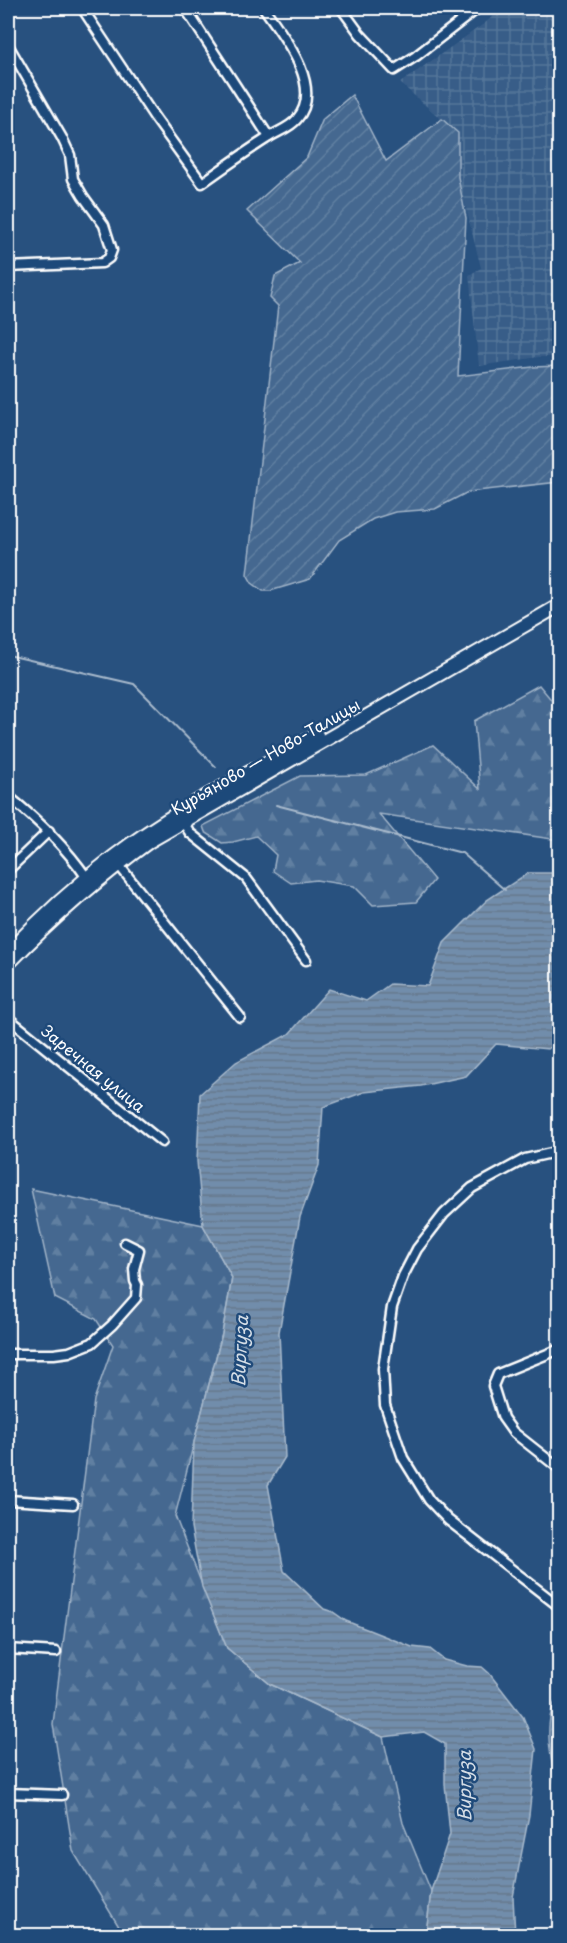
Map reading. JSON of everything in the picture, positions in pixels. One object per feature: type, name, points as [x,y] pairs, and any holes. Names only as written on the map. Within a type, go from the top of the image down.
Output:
[{"type":"main road","name":"Курьяново — Ново-Талицы","points":[[8,952],[56,904],[87,878],[114,856],[176,814],[560,596]]},
{"type":"main road","name":"Курьяново — Ново-Талицы","points":[[8,964],[63,910],[118,864],[150,841],[560,605]]},
{"type":"street","points":[[82,8],[155,118],[202,183],[297,120],[303,109],[306,85],[301,66],[264,8]]},
{"type":"street","points":[[185,8],[269,137]]},
{"type":"street","points":[[341,8],[360,34],[394,70],[416,56],[478,8]]},
{"type":"street","points":[[8,45],[62,138],[69,155],[73,179],[104,225],[112,250],[109,258],[102,263],[8,267]]},
{"type":"street","points":[[8,796],[49,831],[72,856],[87,878]]},
{"type":"street","points":[[183,822],[190,833],[246,878],[306,960]]},
{"type":"street","points":[[8,870],[49,831]]},
{"type":"street","points":[[118,864],[240,1017]]},
{"type":"street","name":"Заречная улица","points":[[8,1018],[162,1142]]},
{"type":"street","points":[[560,1151],[525,1159],[472,1188],[444,1214],[417,1249],[403,1276],[392,1307],[383,1369],[385,1405],[403,1458],[429,1500],[448,1520],[560,1607]]},
{"type":"street","points":[[8,1353],[69,1352],[92,1343],[112,1325],[136,1298],[137,1285],[134,1269],[139,1250],[125,1243]]},
{"type":"street","points":[[560,1349],[498,1374],[493,1386],[503,1418],[513,1432],[560,1469]]},
{"type":"street","points":[[8,1500],[73,1504]]},
{"type":"street","points":[[8,1648],[56,1652]]},
{"type":"street","points":[[8,1793],[62,1794]]},
{"type":"shaded area","points":[[502,8],[559,8],[559,357],[539,357],[479,366],[469,275],[481,268],[458,177],[458,134],[400,83],[485,23]]},
{"type":"green space","points":[[352,95],[386,161],[442,119],[458,133],[458,177],[466,218],[458,376],[559,366],[559,482],[468,492],[435,509],[395,512],[373,519],[339,540],[310,579],[263,591],[252,583],[247,574],[278,306],[270,298],[275,276],[300,263],[247,211],[307,157],[323,119]]},
{"type":"green space","points":[[539,685],[559,709],[559,840],[379,814],[434,880],[416,902],[373,905],[354,886],[316,880],[291,883],[273,871],[276,855],[256,836],[222,843],[205,832],[203,826],[300,776],[366,775],[433,745],[480,789],[474,721]]},
{"type":"green space","points":[[31,1189],[203,1225],[232,1278],[222,1334],[175,1516],[227,1648],[270,1684],[383,1737],[403,1823],[431,1891],[426,1935],[124,1935],[73,1851],[53,1724],[94,1400],[113,1345],[96,1319],[55,1298]]},
{"type":"green space","points":[[559,1696],[559,1801],[549,1732],[553,1706]]},
{"type":"water","name":"Виргуза","points":[[528,873],[559,873],[559,1040],[548,1049],[496,1044],[466,1076],[421,1086],[364,1092],[323,1107],[319,1165],[300,1217],[279,1332],[285,1457],[268,1485],[284,1571],[324,1609],[346,1621],[412,1647],[430,1649],[444,1660],[482,1667],[523,1717],[536,1749],[529,1815],[513,1897],[515,1935],[426,1935],[431,1891],[450,1834],[445,1784],[445,1744],[424,1732],[383,1737],[270,1684],[227,1648],[202,1587],[191,1527],[194,1442],[222,1334],[232,1278],[203,1225],[197,1161],[200,1094],[236,1062],[289,1034],[329,989],[366,1001],[390,984],[428,986],[444,943],[487,900]]},
{"type":"waterway","points":[[8,655],[134,684],[216,767]]},
{"type":"waterway","points":[[276,805],[462,853],[505,890]]}]
